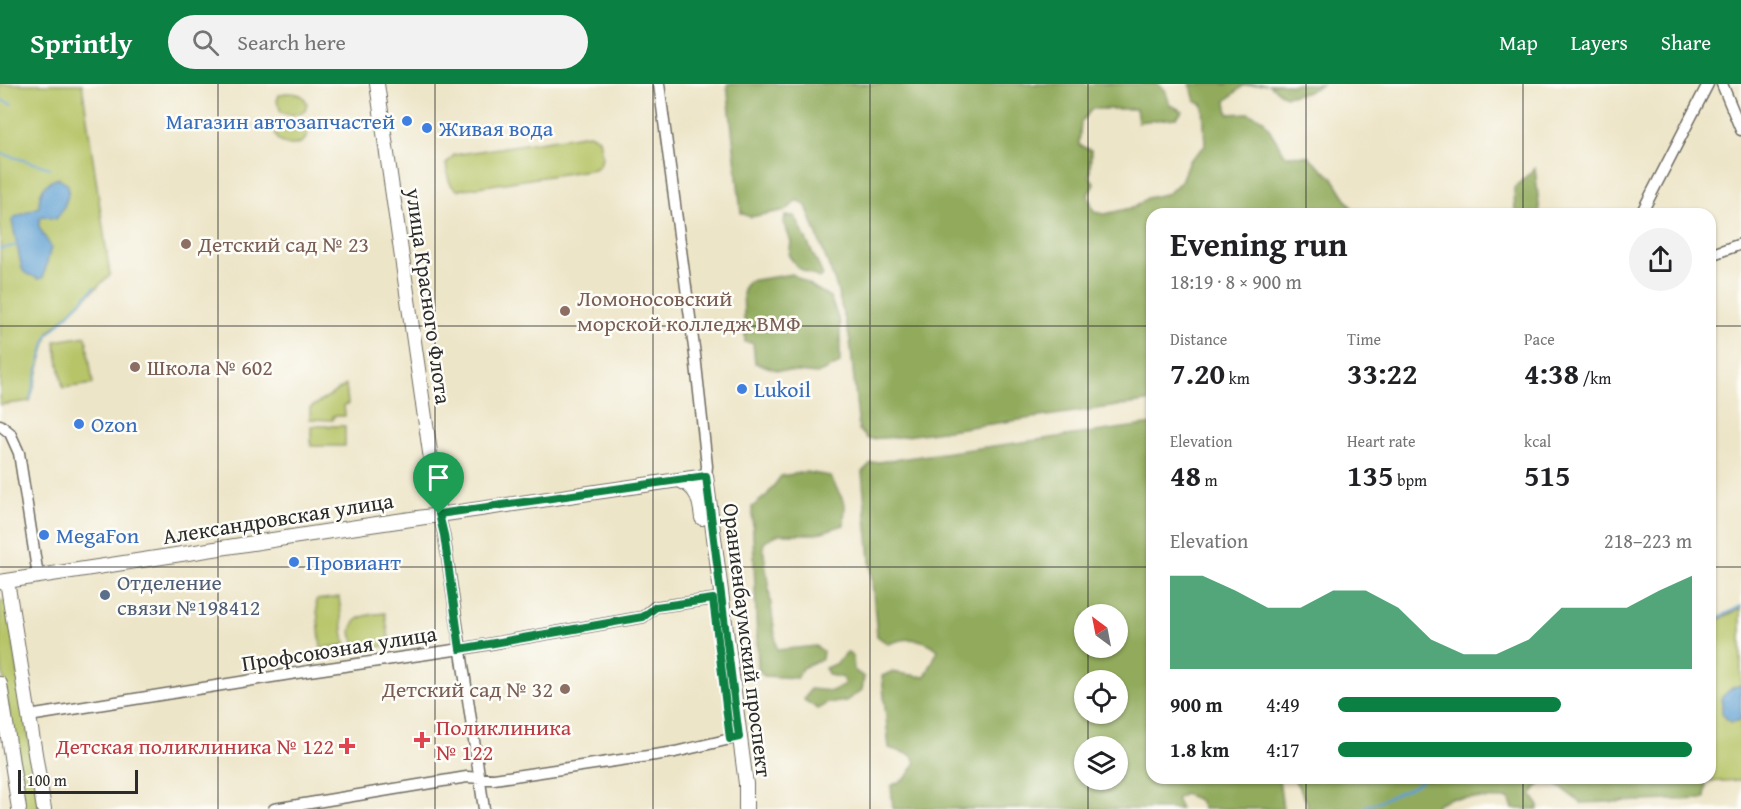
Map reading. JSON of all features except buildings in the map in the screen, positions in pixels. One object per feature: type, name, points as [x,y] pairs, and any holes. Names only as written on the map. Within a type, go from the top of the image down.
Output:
[{"type":"main road","name":"улица Красного Флота","points":[[377,84],[439,514]]},
{"type":"main road","name":"Александровская улица","points":[[4,581],[439,514],[706,476]]},
{"type":"main road","name":"Ораниенбаумский проспект","points":[[706,476],[717,598],[735,738],[738,809]]},
{"type":"main road","name":"Ораниенбаумский проспект","points":[[681,481],[693,489],[700,501],[717,598]]},
{"type":"main road","points":[[4,581],[44,809]]},
{"type":"main road","points":[[0,684],[19,809]]},
{"type":"main road","name":"Ораниенбаумский проспект","points":[[735,738],[746,784],[746,809]]},
{"type":"street","name":"Ораниенбаумский проспект","points":[[659,84],[696,355],[707,466],[706,476],[693,489]]},
{"type":"street","points":[[1644,208],[1708,84]]},
{"type":"street","points":[[1722,84],[1741,130]]},
{"type":"street","points":[[1716,253],[1741,244]]},
{"type":"street","points":[[0,425],[10,433],[20,453],[38,576]]},
{"type":"street","points":[[439,514],[484,809]]},
{"type":"street","name":"Профсоюзная улица","points":[[29,716],[309,670],[460,649],[643,617],[656,607],[717,598]]},
{"type":"street","points":[[274,809],[467,777],[494,778],[675,752],[735,738]]},
{"type":"green space","points":[[0,84],[82,84],[110,275],[49,332],[30,401],[0,405]]},
{"type":"green space","points":[[727,84],[1158,84],[1165,90],[1170,105],[1183,111],[1176,118],[1138,122],[1136,109],[1092,109],[1081,122],[1079,145],[1091,150],[1090,176],[1094,184],[1088,195],[1094,212],[1105,214],[1135,207],[1147,198],[1169,193],[1181,181],[1189,161],[1205,146],[1203,105],[1195,101],[1190,84],[1266,84],[1243,86],[1226,101],[1228,114],[1248,113],[1263,119],[1285,155],[1308,156],[1333,178],[1352,208],[1146,208],[1146,402],[899,437],[868,439],[859,430],[850,340],[836,285],[806,206],[797,200],[787,210],[750,217],[741,213]]},
{"type":"green space","points":[[1268,84],[1323,84],[1305,93],[1285,96]]},
{"type":"green space","points":[[285,93],[301,95],[307,103],[305,110],[293,114],[281,112],[277,101],[279,95]]},
{"type":"green space","points":[[297,122],[308,130],[305,140],[293,145],[278,140],[275,134],[278,127]]},
{"type":"green space","points":[[589,134],[599,139],[602,152],[601,163],[595,169],[458,190],[452,186],[449,179],[446,164],[454,155]]},
{"type":"green space","points":[[1535,168],[1539,208],[1515,208],[1514,188]]},
{"type":"green space","points":[[785,216],[795,216],[823,275],[819,278],[798,268],[789,256],[791,242],[784,223]]},
{"type":"green space","points":[[792,274],[830,297],[840,323],[840,363],[817,374],[777,370],[755,363],[753,343],[745,342],[743,289],[749,281]]},
{"type":"green space","points":[[86,336],[93,384],[63,388],[55,341]]},
{"type":"green space","points":[[346,385],[348,404],[344,405],[345,416],[333,416],[333,420],[310,419],[310,408]]},
{"type":"green space","points":[[1146,425],[1146,784],[1280,784],[1283,809],[1203,809],[1199,800],[1184,794],[1176,799],[1181,809],[893,809],[891,786],[906,778],[916,762],[911,755],[889,748],[882,676],[891,672],[925,677],[938,650],[920,640],[908,639],[888,644],[877,636],[862,472],[871,463]]},
{"type":"green space","points":[[311,426],[345,426],[345,446],[311,446]]},
{"type":"green space","points":[[806,472],[830,476],[845,504],[844,525],[816,534],[779,534],[766,540],[763,546],[777,650],[816,646],[823,651],[822,659],[802,668],[797,678],[764,676],[758,669],[752,507],[767,495],[781,476]]},
{"type":"green space","points":[[339,597],[345,645],[321,648],[316,600]]},
{"type":"green space","points":[[0,601],[7,601],[40,809],[24,809],[0,655]]},
{"type":"green space","points":[[1741,608],[1741,685],[1732,688],[1730,722],[1741,720],[1741,780],[1716,781],[1716,621]]},
{"type":"green space","points":[[385,613],[390,645],[369,648],[361,647],[354,641],[351,633],[357,620]]},
{"type":"green space","points":[[847,652],[853,657],[854,670],[864,677],[862,690],[846,701],[827,703],[818,709],[804,700],[810,689],[832,691],[845,684],[843,678],[829,675],[825,668],[837,663]]},
{"type":"green space","points":[[1297,784],[1540,784],[1531,795],[1539,806],[1538,809],[1513,809],[1509,799],[1451,798],[1438,803],[1434,809],[1307,809],[1307,802]]},
{"type":"green space","points":[[1553,784],[1706,785],[1705,799],[1581,803]]},
{"type":"water","points":[[59,178],[68,185],[68,194],[56,219],[42,216],[39,220],[39,227],[51,247],[43,278],[39,279],[25,273],[22,269],[12,221],[13,218],[39,207],[43,188]]},
{"type":"water","points":[[1741,685],[1741,720],[1730,722],[1722,714],[1722,697],[1732,688]]},
{"type":"waterway","points":[[0,100],[12,104]]},
{"type":"waterway","points":[[0,153],[50,168]]},
{"type":"waterway","points":[[0,249],[18,245]]},
{"type":"waterway","points":[[30,399],[47,336],[95,287]]},
{"type":"waterway","points":[[1716,619],[1741,606]]},
{"type":"waterway","points":[[1361,809],[1417,784]]},
{"type":"place","name":"Магазин автозапчастей","points":[[407,121]]},
{"type":"place","name":"Живая вода","points":[[427,128]]},
{"type":"place","name":"Детский сад № 23","points":[[186,244]]},
{"type":"place","name":"Ломоносовский морской колледж ВМФ","points":[[565,311]]},
{"type":"place","name":"Школа № 602","points":[[135,367]]},
{"type":"place","name":"Lukoil","points":[[742,389]]},
{"type":"place","name":"Ozon","points":[[79,424]]},
{"type":"place","name":"MegaFon","points":[[44,535]]},
{"type":"place","name":"Провиант","points":[[294,562]]},
{"type":"place","name":"Отделение связи №198412","points":[[105,595]]},
{"type":"place","name":"Детский сад № 32","points":[[565,689]]},
{"type":"place","name":"Поликлиника № 122","points":[[422,740]]},
{"type":"place","name":"Детская поликлиника № 122","points":[[347,746]]},
{"type":"route","points":[[706,476],[739,737],[730,739],[713,599],[656,607],[643,617],[460,649],[439,514],[706,476]]}]
